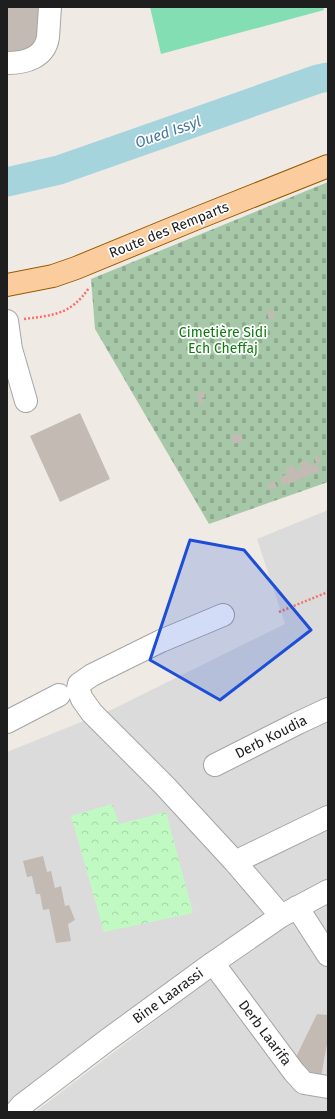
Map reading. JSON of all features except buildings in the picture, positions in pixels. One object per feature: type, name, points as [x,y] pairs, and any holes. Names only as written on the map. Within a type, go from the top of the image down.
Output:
[{"type":"main road","name":"Route des Remparts","points":[[7,285],[53,276],[76,268],[328,166]]},
{"type":"street","points":[[7,62],[17,63],[27,61],[44,49],[48,42],[50,7]]},
{"type":"street","points":[[13,320],[11,349],[26,401]]},
{"type":"street","points":[[223,615],[161,641],[92,675],[79,684],[78,689],[82,699],[92,713],[164,785],[235,862],[289,912],[328,955]]},
{"type":"street","points":[[7,722],[59,695]]},
{"type":"street","name":"Derb Koudia","points":[[215,766],[298,723],[328,710]]},
{"type":"street","points":[[235,862],[328,817]]},
{"type":"street","name":"Bine Laarassi","points":[[16,1112],[22,1105],[88,1054],[213,963],[289,912],[328,891]]},
{"type":"street","name":"Derb Laarifa","points":[[213,963],[294,1072],[304,1083],[328,1087]]},
{"type":"path","points":[[13,320],[43,317],[65,310],[75,305],[89,288]]},
{"type":"path","points":[[279,612],[328,592]]},
{"type":"highlighted area","points":[[190,540],[244,550],[311,630],[220,700],[150,660]]},
{"type":"shaded area","points":[[328,510],[328,883],[7,1107],[7,752],[113,709],[285,624],[257,539]]},
{"type":"shaded area","points":[[328,899],[328,1112],[35,1112],[288,920]]},
{"type":"green space","points":[[150,7],[323,7],[324,10],[161,54]]},
{"type":"green space","name":"Cimetière Sidi Ech Cheffaj","points":[[328,182],[328,482],[209,524],[95,329],[91,279]]},
{"type":"green space","points":[[112,804],[119,824],[166,812],[193,913],[104,932],[71,816]]},
{"type":"waterway","name":"Oued Issyl","points":[[7,182],[59,170],[318,79],[328,77]]}]
